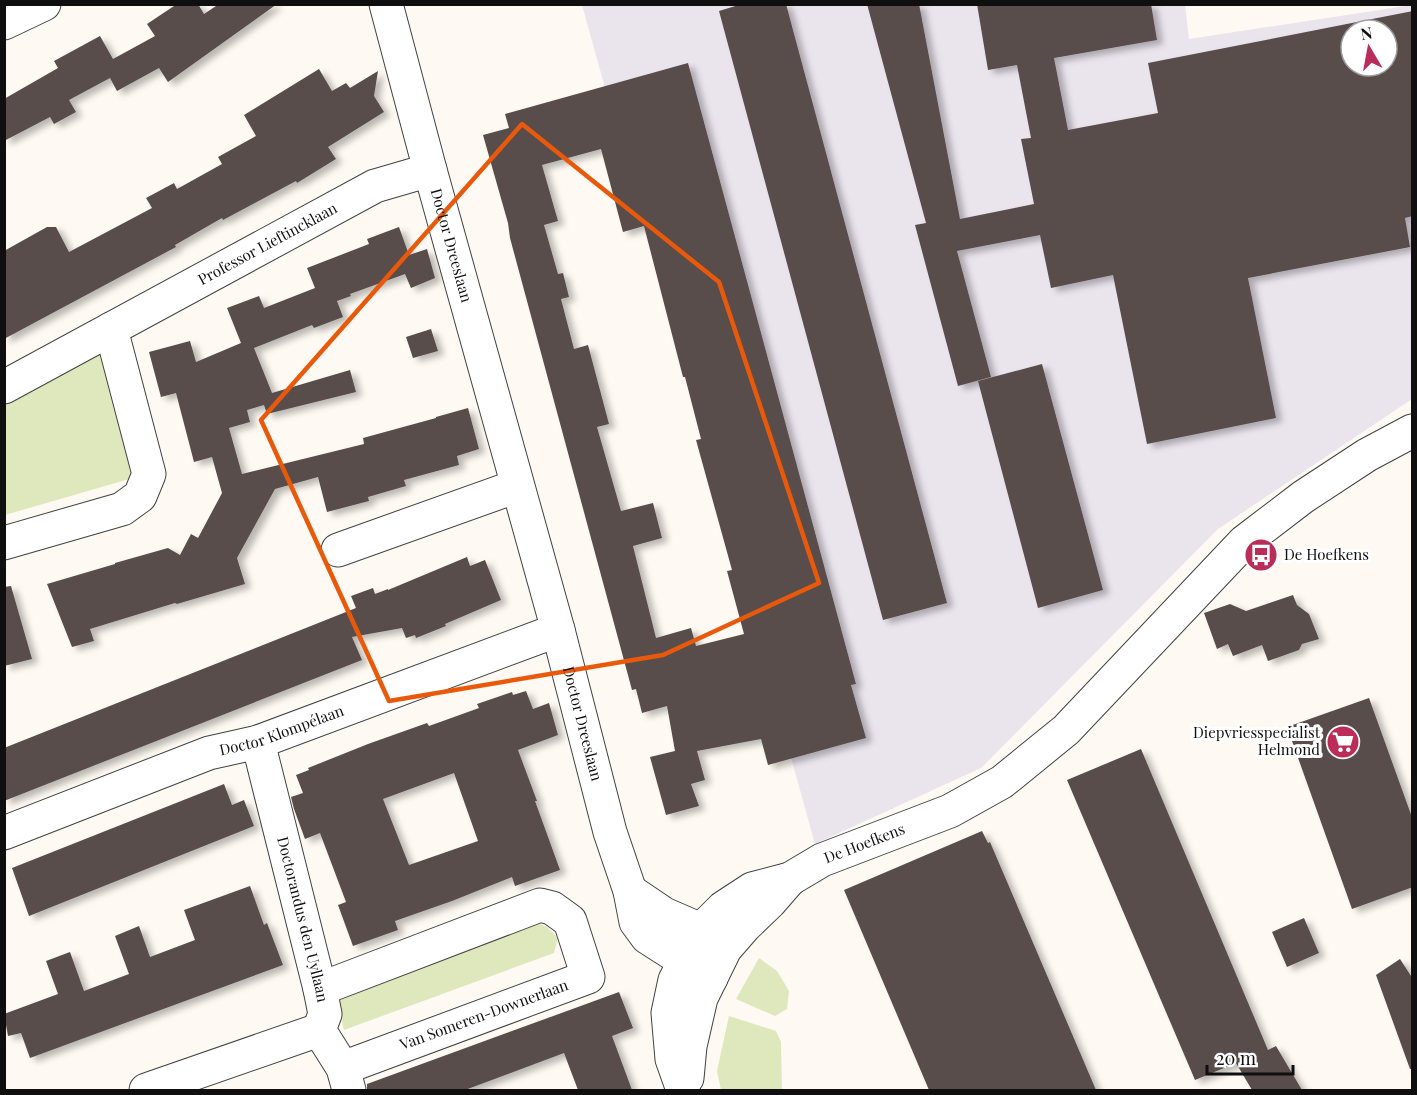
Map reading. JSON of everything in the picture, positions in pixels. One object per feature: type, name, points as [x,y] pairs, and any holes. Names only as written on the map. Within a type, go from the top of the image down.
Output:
[{"type":"street","points":[[4,23],[44,4]]},
{"type":"street","name":"Doctor Dreeslaan","points":[[386,4],[558,630],[610,832],[630,891],[636,922],[647,937],[698,970]]},
{"type":"street","name":"Professor Lieftincklaan","points":[[4,387],[375,186],[430,170]]},
{"type":"street","points":[[4,543],[122,509],[140,496],[149,474],[111,329]]},
{"type":"street","name":"De Hoefkens","points":[[713,939],[745,926],[790,879],[822,860],[950,811],[1002,782],[1066,730],[1244,542],[1312,491],[1367,455],[1413,431]]},
{"type":"street","points":[[338,550],[517,486]]},
{"type":"street","name":"Doctor Klompélaan","points":[[4,833],[209,753],[258,742],[558,630]]},
{"type":"street","name":"Doctorandus den Uyllaan","points":[[258,742],[320,988],[325,1014],[319,1030]]},
{"type":"street","points":[[630,891],[664,914],[713,939],[698,970],[672,988],[668,1013],[672,1059],[684,1090]]},
{"type":"street","name":"Van Someren-Downerlaan","points":[[320,988],[540,905],[552,908],[570,921],[588,976],[346,1079]]},
{"type":"street","points":[[146,1090],[319,1030],[346,1079]]},
{"type":"highlighted area","points":[[522,124],[719,282],[819,583],[663,655],[389,701],[261,420]]},
{"type":"shaded area","points":[[582,5],[1185,5],[1189,39],[1412,5],[1412,399],[1218,529],[981,768],[815,844]]},
{"type":"green space","points":[[108,347],[143,475],[5,515],[5,404]]},
{"type":"green space","points":[[534,921],[547,927],[558,938],[554,953],[344,1030],[334,986]]},
{"type":"green space","points":[[759,958],[777,971],[789,991],[787,1009],[775,1016],[736,999]]},
{"type":"green space","points":[[729,1016],[776,1031],[781,1042],[782,1090],[721,1090],[717,1071]]},
{"type":"building","points":[[177,4],[198,4],[204,14],[219,4],[277,4],[168,82],[159,68],[117,91],[110,78],[69,100],[76,112],[54,124],[50,117],[4,141],[4,99],[58,68],[54,61],[100,36],[113,59],[155,36],[147,24]]},
{"type":"building","points":[[742,4],[786,4],[947,603],[883,620],[719,11]]},
{"type":"building","points":[[867,4],[919,4],[960,219],[1034,204],[1021,139],[1031,138],[1017,65],[988,70],[977,4],[1151,4],[1157,40],[1054,58],[1068,130],[1158,113],[1148,63],[1339,26],[1339,78],[1399,78],[1399,18],[1377,18],[1413,11],[1413,216],[1405,218],[1410,247],[1248,278],[1276,418],[1147,444],[1113,275],[1051,288],[1040,235],[957,251],[991,377],[958,386],[915,225],[926,223]]},
{"type":"building","points":[[688,63],[856,684],[851,685],[866,738],[768,765],[761,739],[697,751],[705,780],[691,784],[699,806],[666,815],[650,757],[675,751],[667,706],[642,713],[636,689],[632,690],[483,135],[509,128],[505,114]],"holes":[[[601,149],[623,232],[644,226],[701,439],[696,440],[732,570],[727,571],[744,634],[696,646],[691,628],[656,638],[633,546],[662,538],[653,503],[621,511],[597,427],[609,424],[588,345],[574,349],[561,299],[569,297],[563,273],[558,274],[544,225],[558,221],[542,165]]]},
{"type":"building","points":[[319,69],[332,91],[346,83],[350,88],[378,71],[374,96],[384,112],[328,147],[336,159],[297,183],[296,181],[223,220],[222,218],[175,245],[176,247],[4,339],[4,251],[47,227],[56,227],[69,252],[152,208],[146,198],[174,183],[177,189],[222,164],[218,157],[256,136],[244,115]]},
{"type":"building","points":[[399,227],[409,255],[427,249],[435,278],[411,288],[405,274],[350,294],[351,296],[337,301],[343,317],[314,328],[312,325],[254,348],[272,393],[350,370],[356,392],[267,414],[264,405],[247,410],[250,422],[229,428],[242,474],[364,444],[363,438],[468,408],[479,449],[457,456],[459,465],[404,480],[406,486],[368,497],[369,501],[327,512],[318,477],[275,489],[237,558],[245,584],[90,629],[94,641],[72,647],[47,584],[168,548],[180,555],[191,534],[198,538],[222,493],[212,457],[194,462],[176,393],[161,397],[149,352],[190,341],[196,362],[241,343],[227,308],[259,296],[264,308],[315,288],[307,268],[369,244],[367,239]]},
{"type":"building","points":[[431,329],[438,351],[413,358],[406,337]]},
{"type":"building","points":[[1042,364],[1103,590],[1038,608],[978,381]]},
{"type":"building","points":[[467,557],[470,566],[485,560],[501,600],[416,638],[415,635],[406,638],[402,628],[352,637],[362,660],[4,801],[4,748],[356,608],[351,596],[373,588],[375,594],[388,590]]},
{"type":"building","points":[[11,586],[32,659],[4,666],[4,587]]},
{"type":"building","points":[[1293,595],[1297,605],[1309,614],[1319,639],[1302,644],[1299,650],[1268,661],[1262,645],[1233,656],[1228,644],[1217,649],[1204,613],[1230,604],[1246,611]]},
{"type":"building","points":[[526,691],[533,709],[549,703],[558,735],[518,750],[560,870],[515,886],[512,877],[395,921],[398,930],[353,946],[338,905],[346,902],[320,833],[305,839],[294,809],[291,797],[303,793],[296,775],[368,744],[479,708],[477,704],[512,692],[513,695]],"holes":[[[454,773],[478,841],[409,865],[383,799]]]},
{"type":"building","points":[[1369,698],[1413,820],[1413,887],[1352,909],[1287,727]]},
{"type":"building","points":[[1141,749],[1268,1050],[1276,1046],[1302,1090],[1252,1090],[1236,1063],[1195,1080],[1067,780]]},
{"type":"building","points":[[224,784],[232,805],[244,800],[254,826],[29,916],[12,868]]},
{"type":"building","points":[[982,831],[988,843],[990,842],[1096,1090],[929,1090],[844,890]]},
{"type":"building","points":[[250,886],[264,925],[267,923],[283,965],[30,1058],[21,1033],[8,1036],[4,1014],[58,994],[46,961],[70,952],[84,991],[129,974],[115,936],[139,926],[150,957],[195,940],[184,910]]},
{"type":"building","points":[[1304,918],[1319,953],[1287,967],[1272,932]]},
{"type":"building","points":[[1400,959],[1413,979],[1413,1069],[1410,1069],[1376,975]]},
{"type":"building","points":[[619,992],[633,1028],[612,1036],[632,1090],[578,1090],[564,1053],[465,1090],[367,1090],[367,1084]]},
{"type":"place","name":"De Hoefkens","points":[[1261,555]]},
{"type":"place","name":"Diepvriesspecialist Helmond","points":[[1343,742]]}]
